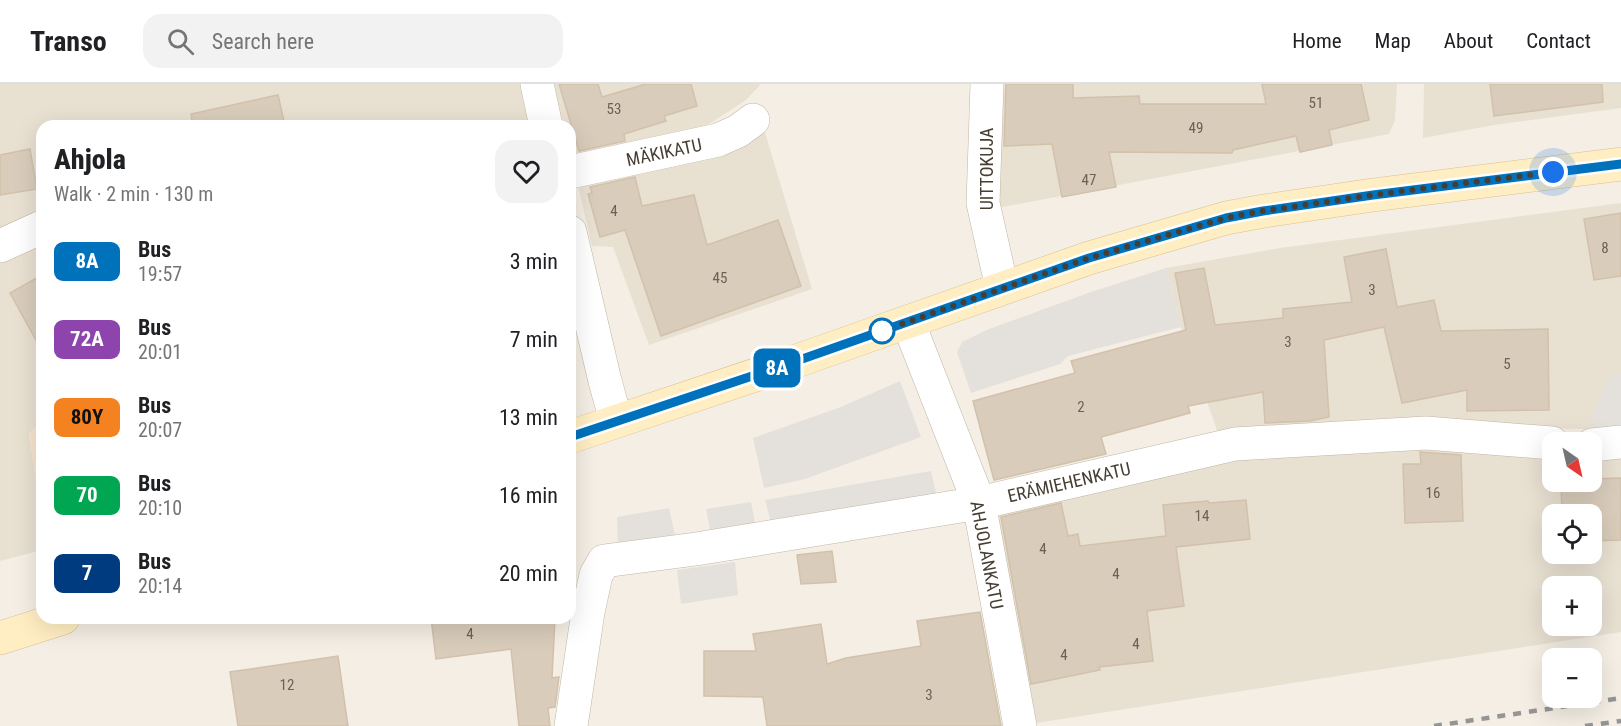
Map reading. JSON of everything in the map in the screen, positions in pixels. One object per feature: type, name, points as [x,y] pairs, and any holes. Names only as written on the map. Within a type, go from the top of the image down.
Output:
[{"type":"main road","points":[[576,435],[788,364],[1002,288],[1139,243],[1226,218],[1373,195],[1621,164]]},
{"type":"main road","points":[[0,638],[44,624]]},
{"type":"street","points":[[537,84],[545,120]]},
{"type":"street","name":"UITTOKUJA","points":[[987,84],[983,203],[1002,288]]},
{"type":"street","name":"MÄKIKATU","points":[[576,171],[718,140],[738,131],[753,120]]},
{"type":"street","points":[[0,246],[36,231]]},
{"type":"street","points":[[576,258],[616,421]]},
{"type":"street","name":"AHJOLANKATU","points":[[908,322],[979,503],[1020,726]]},
{"type":"street","name":"ERÄMIEHENKATU","points":[[571,726],[588,612],[596,575],[604,561],[696,549],[979,503],[1235,444],[1426,434],[1542,441]]},
{"type":"street","points":[[1602,444],[1621,442]]},
{"type":"shaded area","points":[[0,84],[528,84],[535,120],[36,120],[36,215],[0,233]]},
{"type":"shaded area","points":[[554,84],[761,84],[746,100],[700,130],[576,157],[576,120],[563,120]]},
{"type":"shaded area","points":[[995,84],[1397,84],[1395,120],[1389,134],[992,209]]},
{"type":"shaded area","points":[[1424,84],[1621,84],[1621,108],[1494,125],[1423,138]]},
{"type":"shaded area","points":[[763,126],[812,289],[649,345],[613,247],[592,246],[577,181]]},
{"type":"shaded area","points":[[1621,203],[1621,424],[1585,429],[1452,427],[1220,439],[1181,327],[1166,268],[1280,248]]},
{"type":"shaded area","points":[[36,244],[36,426],[29,434],[36,480],[36,552],[0,561],[0,259]]},
{"type":"shaded area","points":[[1166,268],[1181,327],[1068,356],[1060,364],[971,393],[957,352],[962,342],[989,329],[1091,292]]},
{"type":"shaded area","points":[[1621,373],[1621,431],[1602,434],[1602,432],[1594,432],[1592,421],[1608,379]]},
{"type":"shaded area","points":[[900,381],[921,437],[805,479],[764,488],[753,438],[841,407]]},
{"type":"shaded area","points":[[36,426],[36,480],[29,434]]},
{"type":"shaded area","points":[[1419,447],[1542,451],[1542,492],[1602,492],[1602,452],[1621,453],[1621,632],[1602,635],[1602,576],[1542,576],[1542,636],[1595,636],[1036,723],[994,513],[1221,461]]},
{"type":"shaded area","points":[[931,471],[937,497],[772,527],[765,500]]},
{"type":"shaded area","points":[[751,502],[756,528],[711,535],[706,509]]},
{"type":"shaded area","points":[[669,508],[677,544],[618,551],[617,517]]},
{"type":"shaded area","points":[[735,562],[738,595],[681,604],[677,570]]},
{"type":"building","points":[[559,84],[598,84],[602,97],[646,84],[691,84],[697,106],[664,116],[666,121],[624,134],[625,141],[579,151],[576,141],[576,120],[570,120]]},
{"type":"building","points":[[1006,84],[1073,84],[1073,98],[1139,96],[1140,104],[1266,104],[1262,84],[1361,84],[1369,120],[1329,130],[1332,145],[1300,152],[1296,136],[1233,150],[1232,153],[1109,152],[1116,187],[1062,197],[1052,144],[1004,146]]},
{"type":"building","points":[[1490,84],[1602,84],[1603,102],[1494,116]]},
{"type":"building","points":[[278,95],[284,120],[192,120],[191,114]]},
{"type":"building","points":[[30,149],[36,189],[0,195],[0,155]]},
{"type":"building","points":[[635,177],[642,206],[694,195],[707,245],[778,220],[801,286],[661,336],[625,230],[600,237],[588,194],[592,193],[590,187]]},
{"type":"building","points":[[1621,213],[1621,276],[1594,280],[1584,219]]},
{"type":"building","points":[[1386,249],[1397,307],[1434,300],[1441,331],[1548,329],[1549,410],[1467,411],[1467,390],[1402,403],[1384,327],[1324,340],[1329,417],[1310,421],[1265,423],[1263,392],[1188,406],[1190,413],[1101,437],[1106,454],[994,480],[973,401],[1075,373],[1071,361],[1186,330],[1175,273],[1204,268],[1215,325],[1283,318],[1283,309],[1352,302],[1344,257]]},
{"type":"building","points":[[36,278],[36,340],[10,293]]},
{"type":"building","points":[[1420,452],[1461,455],[1463,521],[1405,523],[1403,464],[1421,464]]},
{"type":"building","points":[[1621,478],[1621,540],[1602,541],[1602,504],[1562,504],[1561,492],[1602,492],[1602,479]]},
{"type":"building","points":[[1246,500],[1250,539],[1176,547],[1184,606],[1147,611],[1153,661],[1099,667],[1100,670],[1031,684],[1001,517],[1061,503],[1068,536],[1078,534],[1080,546],[1166,536],[1163,505]]},
{"type":"building","points":[[832,551],[836,582],[801,584],[797,555]]},
{"type":"building","points":[[980,612],[1001,726],[767,726],[763,697],[704,696],[704,651],[756,651],[753,634],[821,624],[827,664],[846,658],[921,646],[917,621]]},
{"type":"building","points":[[432,624],[555,624],[552,678],[559,677],[555,707],[548,708],[550,726],[519,726],[511,649],[436,659]]},
{"type":"building","points":[[338,656],[348,726],[238,726],[230,672]]},
{"type":"railway","points":[[1434,726],[1621,698]]},
{"type":"railway","points":[[1585,726],[1621,721]]},
{"type":"bus line","name":"8A","points":[[576,435],[788,364],[1089,258],[1226,218],[1373,195],[1621,164]]},
{"type":"route","points":[[882,331],[1089,258],[1226,218],[1373,195],[1553,172]]}]
